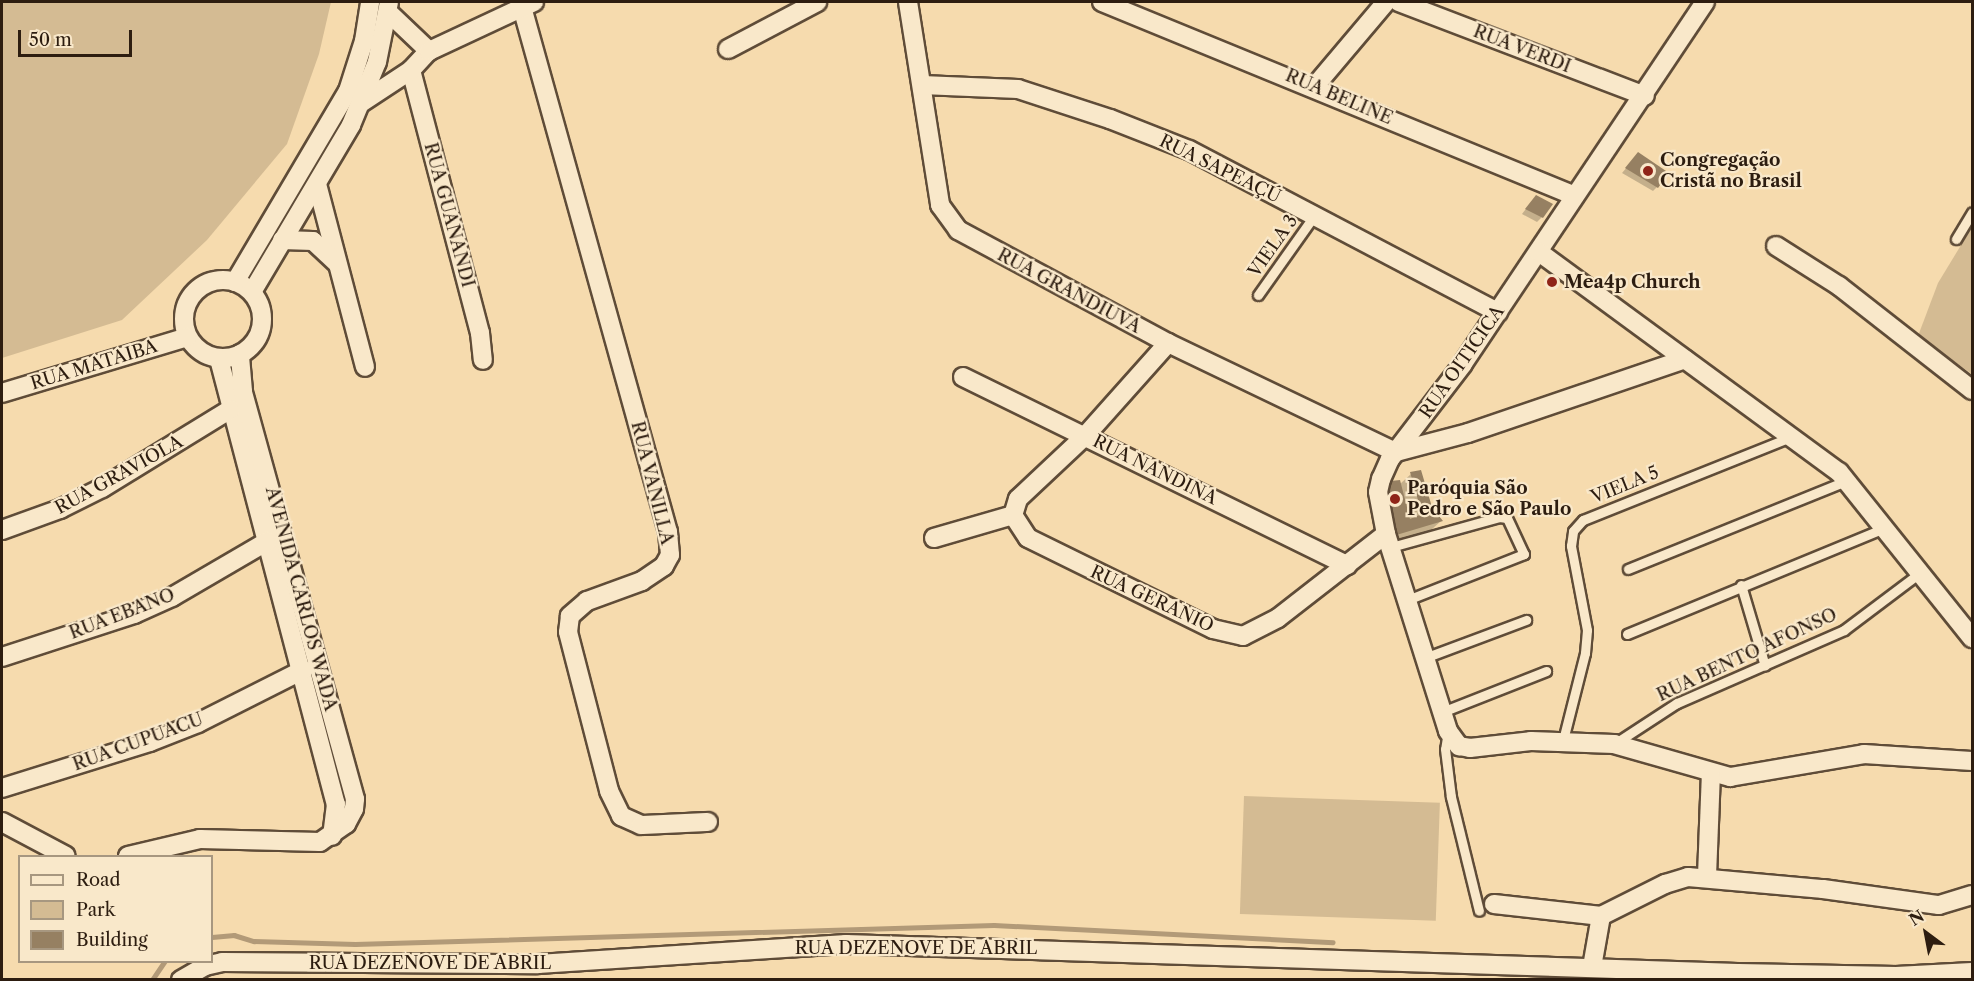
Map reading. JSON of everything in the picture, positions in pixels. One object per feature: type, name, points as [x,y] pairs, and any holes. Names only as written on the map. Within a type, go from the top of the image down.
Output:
[{"type":"street","points":[[235,282],[348,91],[364,41],[370,2]]},
{"type":"street","points":[[728,49],[817,2]]},
{"type":"street","name":"RUA GRANDIUVA","points":[[908,2],[940,205],[950,222],[968,238],[1168,343],[1396,452]]},
{"type":"street","name":"RUA BELINE","points":[[1102,2],[1315,86],[1575,196]]},
{"type":"street","points":[[1315,86],[1386,2]]},
{"type":"street","name":"RUA VERDI","points":[[1399,2],[1645,96]]},
{"type":"street","name":"RUA OITICICA","points":[[1448,731],[1427,657],[1388,541],[1378,492],[1384,470],[1498,312],[1645,96],[1705,2]]},
{"type":"street","points":[[361,104],[411,70],[429,51],[528,4]]},
{"type":"street","name":"RUA VANILLA","points":[[528,4],[668,532],[670,555],[664,566],[642,581],[587,601],[570,616],[568,632],[609,791],[621,816],[641,825],[708,822]]},
{"type":"street","points":[[252,292],[317,184],[361,104],[377,62],[388,7]]},
{"type":"street","points":[[388,7],[429,51]]},
{"type":"street","name":"RUA GUANANDI","points":[[411,70],[480,333],[483,360]]},
{"type":"street","name":"RUA SAPEAÇÚ","points":[[922,85],[984,85],[1057,100],[1189,150],[1498,312]]},
{"type":"street","points":[[317,184],[365,367]]},
{"type":"street","points":[[282,240],[313,241],[338,264]]},
{"type":"street","points":[[1776,246],[1839,286],[1972,390]]},
{"type":"street","points":[[1539,252],[1791,437],[1846,481],[1972,638]]},
{"type":"street","points":[[210,282],[235,282],[252,292],[261,307],[261,332],[255,343],[240,354],[219,359],[206,356],[187,337],[183,323],[190,297],[210,282]]},
{"type":"street","name":"RUA MATAIBA","points":[[2,393],[187,337]]},
{"type":"street","points":[[934,538],[1013,514],[1014,506],[1025,490],[1085,436],[1168,343]]},
{"type":"street","name":"AVENIDA CARLOS WADA","points":[[240,354],[243,391],[356,799],[354,809]]},
{"type":"street","name":"AVENIDA CARLOS WADA","points":[[219,359],[303,670],[336,804],[332,836]]},
{"type":"street","points":[[1396,452],[1468,433],[1685,359]]},
{"type":"street","name":"RUA NANDINA","points":[[963,377],[1347,565]]},
{"type":"street","name":"RUA GRAVIOLA","points":[[2,530],[60,509],[102,488],[231,409]]},
{"type":"street","name":"RUA GERANIO","points":[[1013,514],[1022,531],[1034,543],[1234,636],[1257,631],[1278,618],[1347,565],[1388,541]]},
{"type":"street","name":"RUA EBANO","points":[[2,657],[134,614],[172,597],[268,541]]},
{"type":"street","name":"RUA CUPUACU","points":[[2,788],[170,735],[303,670]]},
{"type":"street","points":[[1448,731],[1459,746],[1470,748],[1563,740],[1614,744],[1711,774],[1754,775],[1864,754],[1972,761]]},
{"type":"street","points":[[1707,876],[1711,774]]},
{"type":"street","points":[[132,855],[200,839],[244,837],[311,844],[332,836],[346,824],[354,809],[336,804]]},
{"type":"street","points":[[2,822],[64,855]]},
{"type":"street","points":[[1486,908],[1601,916],[1665,884],[1707,876],[1939,905],[1972,895]]},
{"type":"street","points":[[1592,967],[1601,916]]},
{"type":"street","name":"RUA DEZENOVE DE ABRIL","points":[[181,980],[205,966],[222,962],[538,964],[846,944],[1592,967],[1618,974],[1896,978],[1972,972]]},
{"type":"lane","points":[[1956,239],[1972,212]]},
{"type":"lane","name":"VIELA 3","points":[[1258,295],[1314,216]]},
{"type":"lane","name":"VIELA 5","points":[[1563,740],[1585,653],[1587,630],[1571,546],[1573,531],[1583,520],[1791,437]]},
{"type":"lane","points":[[1628,569],[1846,481]]},
{"type":"lane","points":[[1388,541],[1499,517],[1507,518],[1524,554],[1407,600]]},
{"type":"lane","points":[[1627,634],[1741,585],[1884,528]]},
{"type":"lane","name":"RUA BENTO AFONSO","points":[[1614,744],[1677,703],[1844,630],[1921,572]]},
{"type":"lane","points":[[1741,585],[1765,666]]},
{"type":"lane","points":[[1427,657],[1526,620]]},
{"type":"lane","points":[[1442,712],[1546,671]]},
{"type":"lane","points":[[1448,731],[1445,749],[1451,797],[1486,908]]},
{"type":"green space","points":[[2,2],[331,2],[319,54],[287,144],[207,240],[122,320],[2,358]]},
{"type":"green space","points":[[1972,227],[1972,374],[1918,336],[1938,283]]},
{"type":"green space","points":[[1244,796],[1440,803],[1436,921],[1240,914]]},
{"type":"building","name":"Congregação Cristã no Brasil","points":[[1638,152],[1669,173],[1658,188],[1625,168]]},
{"type":"building","points":[[1536,195],[1553,204],[1543,218],[1525,209]]},
{"type":"building","name":"Paróquia São Pedro e São Paulo","points":[[1421,470],[1432,507],[1443,521],[1393,536],[1383,491],[1391,481],[1400,480],[1410,519],[1422,514],[1410,472]]},
{"type":"waterway","points":[[213,937],[234,935],[254,941],[355,944],[994,925],[1333,942]]},
{"type":"waterway","points":[[152,980],[163,963]]},
{"type":"place","name":"Congregação Cristã no Brasil","points":[[1648,171]]},
{"type":"place","name":"Mea4p Church","points":[[1552,282]]},
{"type":"place","name":"Paróquia São Pedro e São Paulo","points":[[1395,499]]}]
